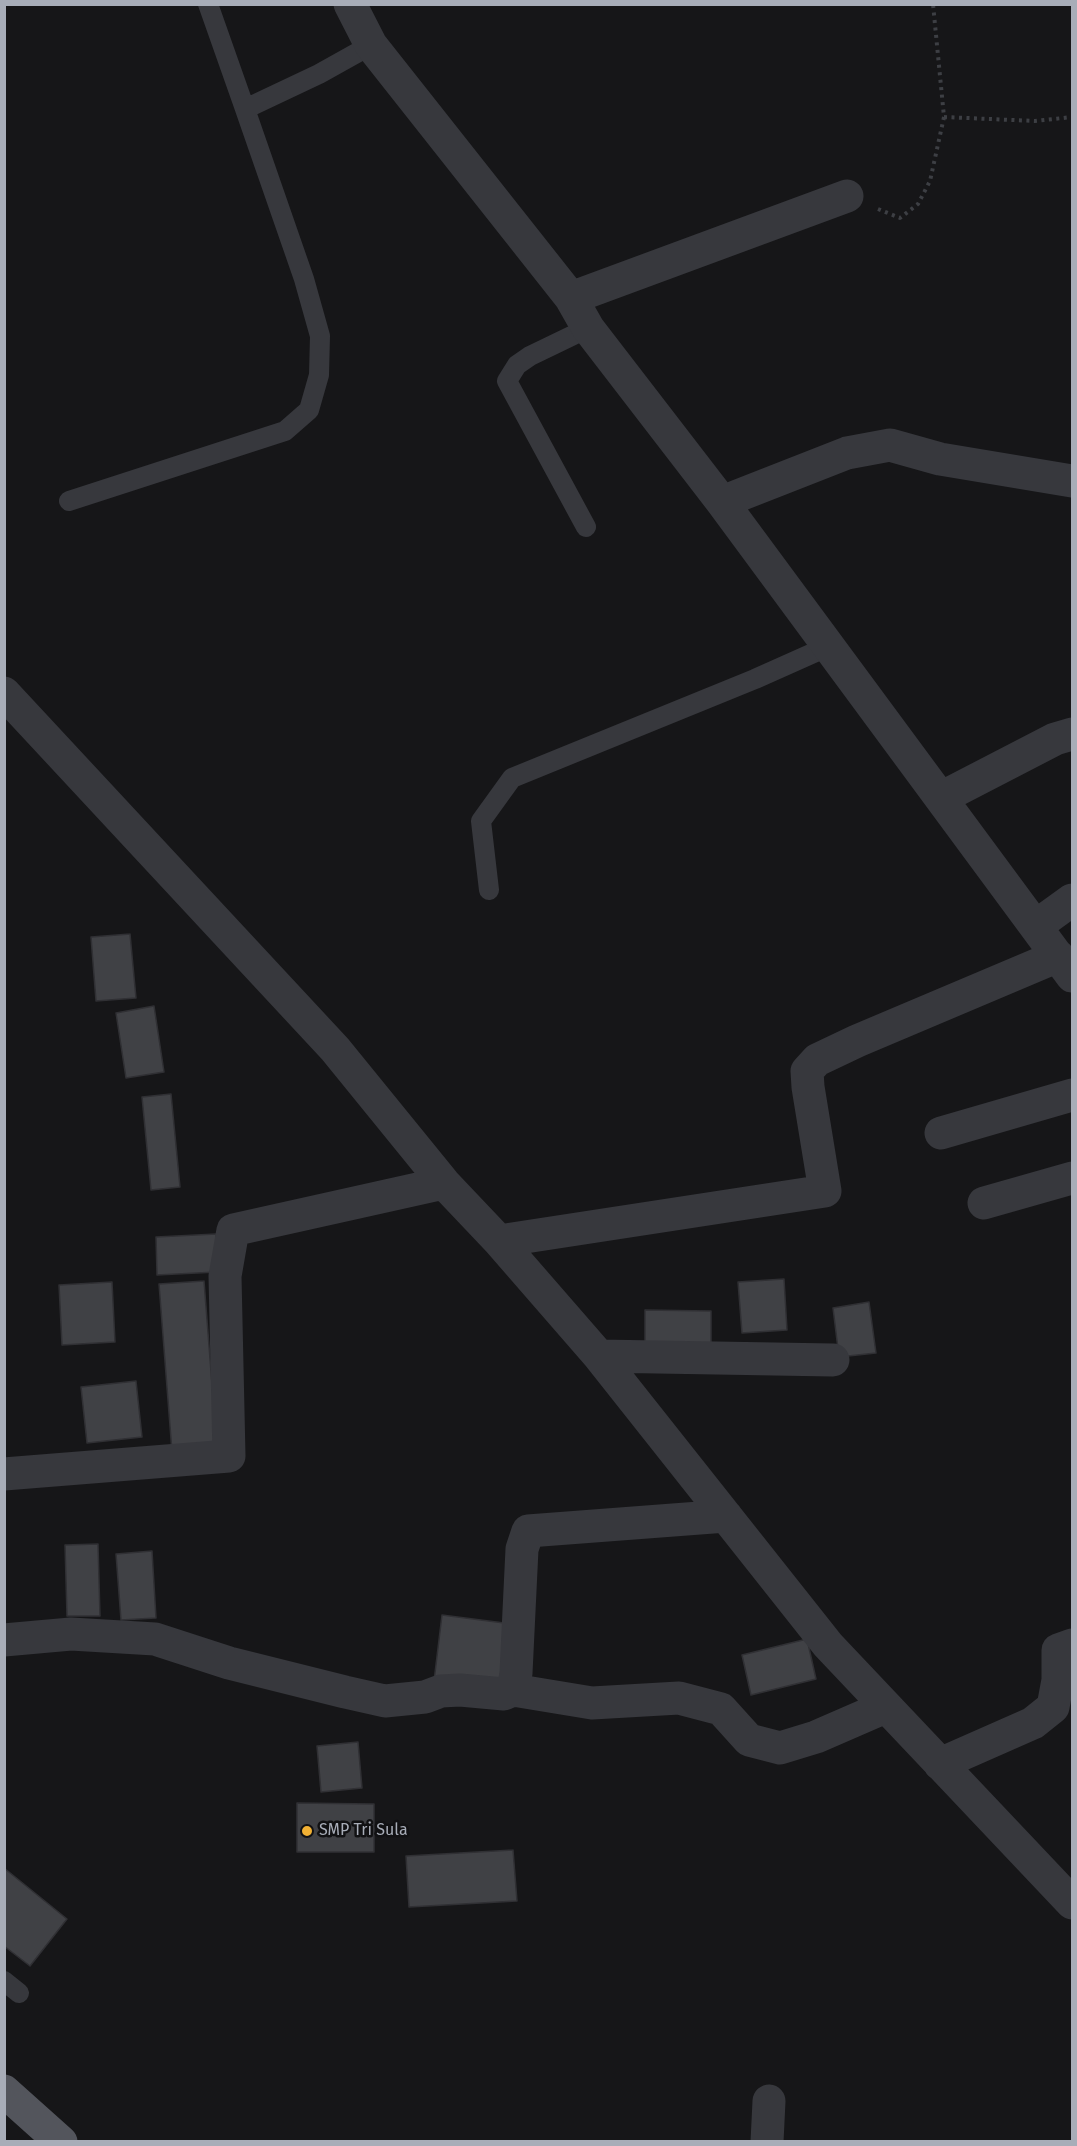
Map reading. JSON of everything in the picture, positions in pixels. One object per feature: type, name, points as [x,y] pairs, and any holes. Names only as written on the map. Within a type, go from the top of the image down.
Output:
[{"type":"main road","points":[[4,2091],[61,2142]]},
{"type":"street","points":[[350,4],[371,45],[571,298],[588,328],[722,502],[1065,966],[857,1041],[818,1060],[807,1071],[825,1191],[499,1241]]},
{"type":"street","points":[[571,298],[847,196]]},
{"type":"street","points":[[722,502],[847,453],[890,446],[940,459],[1072,481]]},
{"type":"street","points":[[4,693],[335,1049],[444,1183],[499,1241],[599,1356],[828,1645],[1072,1903]]},
{"type":"street","points":[[941,798],[1055,739],[1072,734]]},
{"type":"street","points":[[1036,926],[1072,900]]},
{"type":"street","points":[[941,1133],[1072,1095]]},
{"type":"street","points":[[984,1203],[1072,1178]]},
{"type":"street","points":[[4,1474],[229,1456],[225,1276],[233,1230],[444,1183]]},
{"type":"street","points":[[599,1356],[833,1360]]},
{"type":"street","points":[[513,1690],[516,1673],[522,1549],[528,1532],[726,1516]]},
{"type":"street","points":[[4,1640],[71,1634],[155,1639],[229,1663],[385,1701],[425,1698],[441,1691],[460,1690],[504,1694],[513,1690],[592,1703],[679,1698],[720,1709],[749,1740],[780,1748],[816,1737],[885,1707]]},
{"type":"street","points":[[940,1764],[1033,1723],[1053,1707],[1058,1680],[1058,1650],[1072,1645]]},
{"type":"street","points":[[767,2142],[769,2101]]},
{"type":"lane","points":[[69,501],[285,431],[309,410],[320,375],[320,336],[304,279],[208,4]]},
{"type":"lane","points":[[245,109],[319,74],[371,45]]},
{"type":"lane","points":[[586,527],[507,381],[517,365],[530,356],[588,328]]},
{"type":"lane","points":[[489,890],[481,821],[512,778],[755,679],[829,646]]},
{"type":"path","points":[[847,196],[900,218],[918,204],[930,181],[944,117],[933,4]]},
{"type":"path","points":[[944,117],[1035,121],[1072,117]]},
{"type":"building","points":[[130,934],[136,998],[96,1001],[91,937]]},
{"type":"building","points":[[154,1006],[164,1072],[126,1078],[116,1013]]},
{"type":"building","points":[[171,1094],[180,1187],[151,1190],[142,1097]]},
{"type":"building","points":[[216,1234],[217,1272],[157,1275],[156,1237]]},
{"type":"building","points":[[784,1279],[787,1330],[742,1333],[738,1282]]},
{"type":"building","points":[[204,1281],[217,1449],[172,1452],[159,1284]]},
{"type":"building","points":[[112,1282],[115,1342],[62,1345],[59,1285]]},
{"type":"building","points":[[869,1302],[876,1353],[839,1357],[833,1308]]},
{"type":"building","points":[[645,1310],[711,1311],[711,1356],[645,1355]]},
{"type":"building","points":[[136,1381],[142,1437],[87,1443],[81,1387]]},
{"type":"building","points":[[98,1544],[100,1616],[67,1616],[65,1545]]},
{"type":"building","points":[[152,1551],[156,1618],[121,1620],[116,1554]]},
{"type":"building","points":[[442,1615],[512,1624],[503,1691],[434,1681]]},
{"type":"building","points":[[807,1639],[816,1679],[751,1695],[742,1655]]},
{"type":"building","points":[[358,1742],[362,1788],[321,1792],[317,1746]]},
{"type":"building","points":[[297,1803],[374,1804],[374,1852],[297,1852]]},
{"type":"building","points":[[513,1850],[517,1901],[409,1907],[406,1856]]},
{"type":"building","points":[[4,1868],[67,1919],[30,1966],[4,1946]]},
{"type":"place","name":"SMP Tri Sula","points":[[307,1831]]}]
